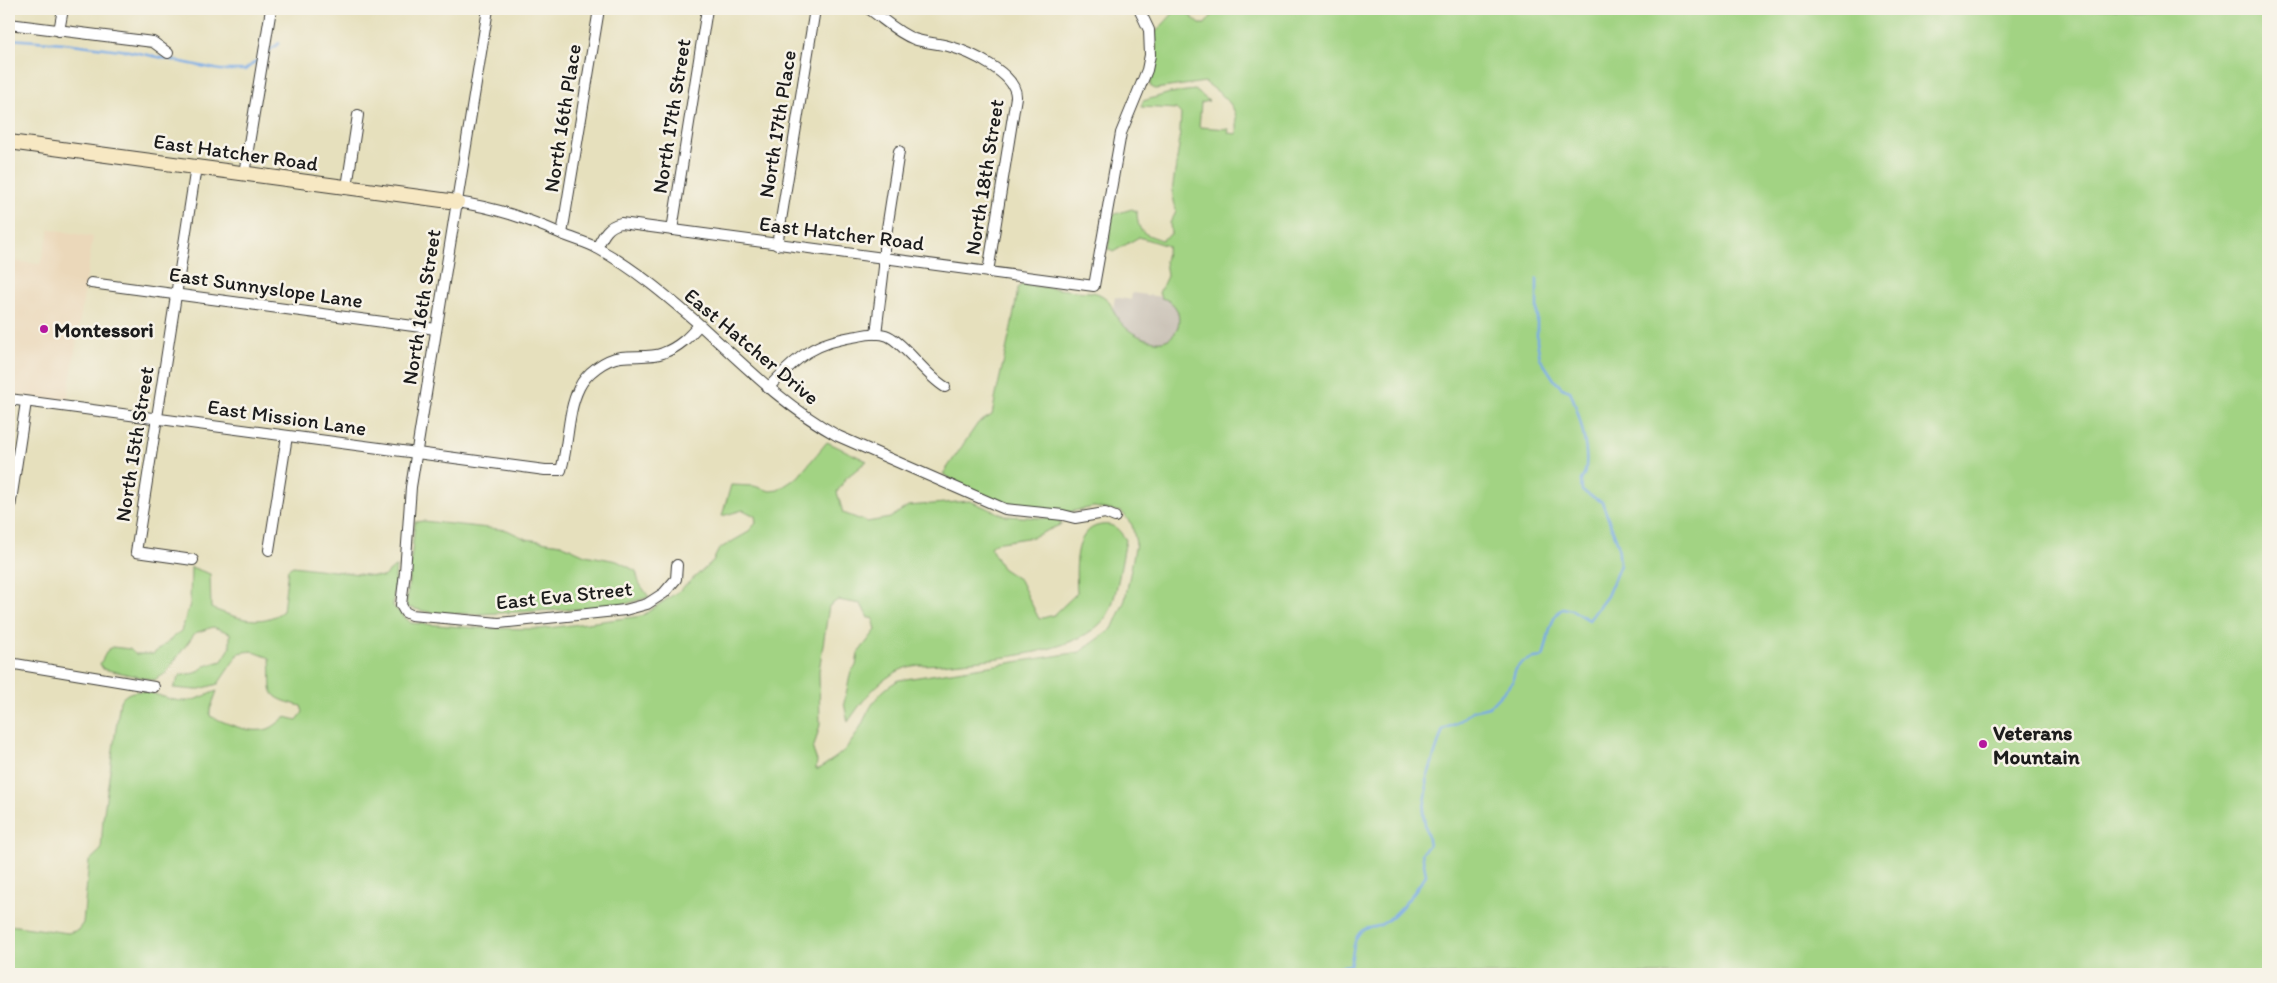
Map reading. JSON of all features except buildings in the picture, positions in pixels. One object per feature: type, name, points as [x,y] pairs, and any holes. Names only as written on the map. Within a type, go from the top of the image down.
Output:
[{"type":"street","points":[[59,31],[63,9]]},
{"type":"street","points":[[244,174],[271,9]]},
{"type":"street","name":"North 16th Street","points":[[405,612],[401,605],[408,513],[416,453],[488,9]]},
{"type":"street","name":"North 16th Place","points":[[562,234],[599,9]]},
{"type":"street","name":"North 17th Street","points":[[672,230],[707,9]]},
{"type":"street","name":"North 17th Place","points":[[777,245],[815,9]]},
{"type":"street","name":"North 18th Street","points":[[869,9],[898,32],[916,40],[961,50],[984,62],[1007,78],[1015,88],[1016,97],[988,272]]},
{"type":"street","name":"East Hatcher Road","points":[[597,248],[605,232],[613,225],[621,223],[1094,286],[1121,133],[1148,62],[1149,30],[1139,9]]},
{"type":"street","points":[[9,24],[153,42],[168,53]]},
{"type":"street","points":[[347,187],[358,115]]},
{"type":"street","name":"East Hatcher Road","points":[[9,142],[457,202]]},
{"type":"street","points":[[876,334],[884,248],[899,151]]},
{"type":"street","name":"North 15th Street","points":[[192,560],[136,552],[196,167]]},
{"type":"street","name":"East Hatcher Drive","points":[[457,202],[515,214],[597,248],[640,276],[699,325],[768,388],[818,426],[838,436],[1005,509],[1075,518],[1105,513],[1115,517]]},
{"type":"street","name":"East Sunnyslope Lane","points":[[91,283],[436,329]]},
{"type":"street","name":"East Mission Lane","points":[[9,399],[545,470],[561,470],[566,456],[575,399],[580,386],[588,376],[601,364],[620,357],[662,354],[678,346],[699,325]]},
{"type":"street","points":[[768,388],[795,360],[807,351],[847,337],[876,334],[888,336],[932,379],[945,387]]},
{"type":"street","points":[[9,514],[26,402]]},
{"type":"street","points":[[269,550],[287,436]]},
{"type":"street","name":"East Eva Street","points":[[405,612],[428,617],[498,623],[625,610],[647,604],[664,593],[676,579],[677,565]]},
{"type":"street","points":[[9,663],[154,687]]},
{"type":"shaded area","name":"Montessori","points":[[50,229],[93,237],[67,402],[9,394],[9,261],[40,264]]},
{"type":"shaded area","points":[[1132,293],[1192,301],[1185,348],[1108,338],[1115,297],[1131,300]]},
{"type":"green space","points":[[1177,9],[1182,9],[1200,24],[1205,24],[1217,9],[2254,9],[2262,14],[2268,14],[2268,974],[9,974],[9,925],[68,933],[78,930],[83,923],[89,861],[101,850],[103,819],[120,701],[127,694],[143,691],[169,699],[187,701],[217,691],[210,710],[210,716],[253,730],[268,729],[285,717],[297,720],[303,712],[301,706],[289,703],[275,696],[271,686],[270,658],[251,651],[239,653],[218,684],[196,690],[173,688],[180,675],[196,673],[205,666],[222,661],[230,648],[230,633],[213,627],[195,633],[165,674],[154,680],[103,669],[100,664],[107,651],[112,647],[130,649],[135,654],[153,654],[181,631],[190,604],[191,567],[210,574],[211,608],[247,619],[266,619],[283,611],[288,569],[293,566],[383,577],[396,566],[393,606],[411,623],[476,628],[540,629],[642,616],[679,591],[713,561],[719,549],[747,533],[756,523],[755,516],[743,510],[722,516],[731,485],[754,486],[770,491],[778,490],[798,477],[827,442],[867,461],[846,478],[837,492],[843,513],[867,522],[890,518],[908,506],[970,501],[1006,516],[1055,519],[1062,524],[1033,537],[995,543],[990,547],[1002,568],[1020,580],[1039,619],[1054,615],[1077,593],[1078,553],[1080,543],[1085,534],[1092,528],[1110,525],[1119,530],[1126,540],[1110,610],[1099,625],[1082,637],[1060,646],[1009,657],[918,665],[905,668],[879,684],[848,722],[844,703],[851,671],[856,666],[858,653],[876,630],[873,618],[868,618],[861,604],[838,600],[829,606],[819,671],[820,725],[813,750],[817,761],[816,769],[819,769],[844,750],[860,729],[873,703],[888,687],[899,680],[1080,652],[1112,629],[1125,600],[1136,543],[1132,525],[1122,512],[1094,507],[1069,512],[986,499],[943,474],[978,423],[992,415],[1013,320],[1018,288],[1023,284],[1099,294],[1108,301],[1124,326],[1133,333],[1150,340],[1164,341],[1172,337],[1176,330],[1179,323],[1175,307],[1170,301],[1161,298],[1159,293],[1167,276],[1165,261],[1168,246],[1139,237],[1113,252],[1108,249],[1112,215],[1132,209],[1137,212],[1140,228],[1146,234],[1162,240],[1171,234],[1170,223],[1176,211],[1172,191],[1179,146],[1181,114],[1176,109],[1141,107],[1143,101],[1170,93],[1195,90],[1209,101],[1201,103],[1199,127],[1229,129],[1228,133],[1237,134],[1236,116],[1230,103],[1205,82],[1155,89],[1150,86],[1157,58],[1155,33]]},
{"type":"green space","points":[[423,521],[507,530],[526,539],[561,544],[585,555],[617,561],[636,571],[639,583],[649,597],[615,607],[480,614],[433,613],[406,607],[415,522]]},
{"type":"waterway","points":[[9,39],[129,51],[220,70],[245,70],[260,58]]},
{"type":"waterway","points":[[268,52],[279,43]]},
{"type":"waterway","points":[[1335,974],[1338,967],[1350,965],[1355,941],[1360,932],[1378,926],[1398,911],[1426,875],[1422,853],[1429,845],[1423,813],[1427,791],[1426,781],[1443,729],[1456,724],[1472,711],[1489,707],[1513,682],[1515,670],[1518,666],[1526,660],[1543,657],[1554,618],[1563,608],[1572,610],[1589,620],[1607,596],[1620,565],[1618,544],[1602,502],[1582,491],[1581,480],[1585,472],[1586,450],[1581,423],[1570,391],[1562,388],[1555,381],[1540,358],[1537,341],[1537,279]]},
{"type":"place","name":"Montessori","points":[[44,329]]},
{"type":"place","name":"Veterans Mountain","points":[[1983,744]]}]
